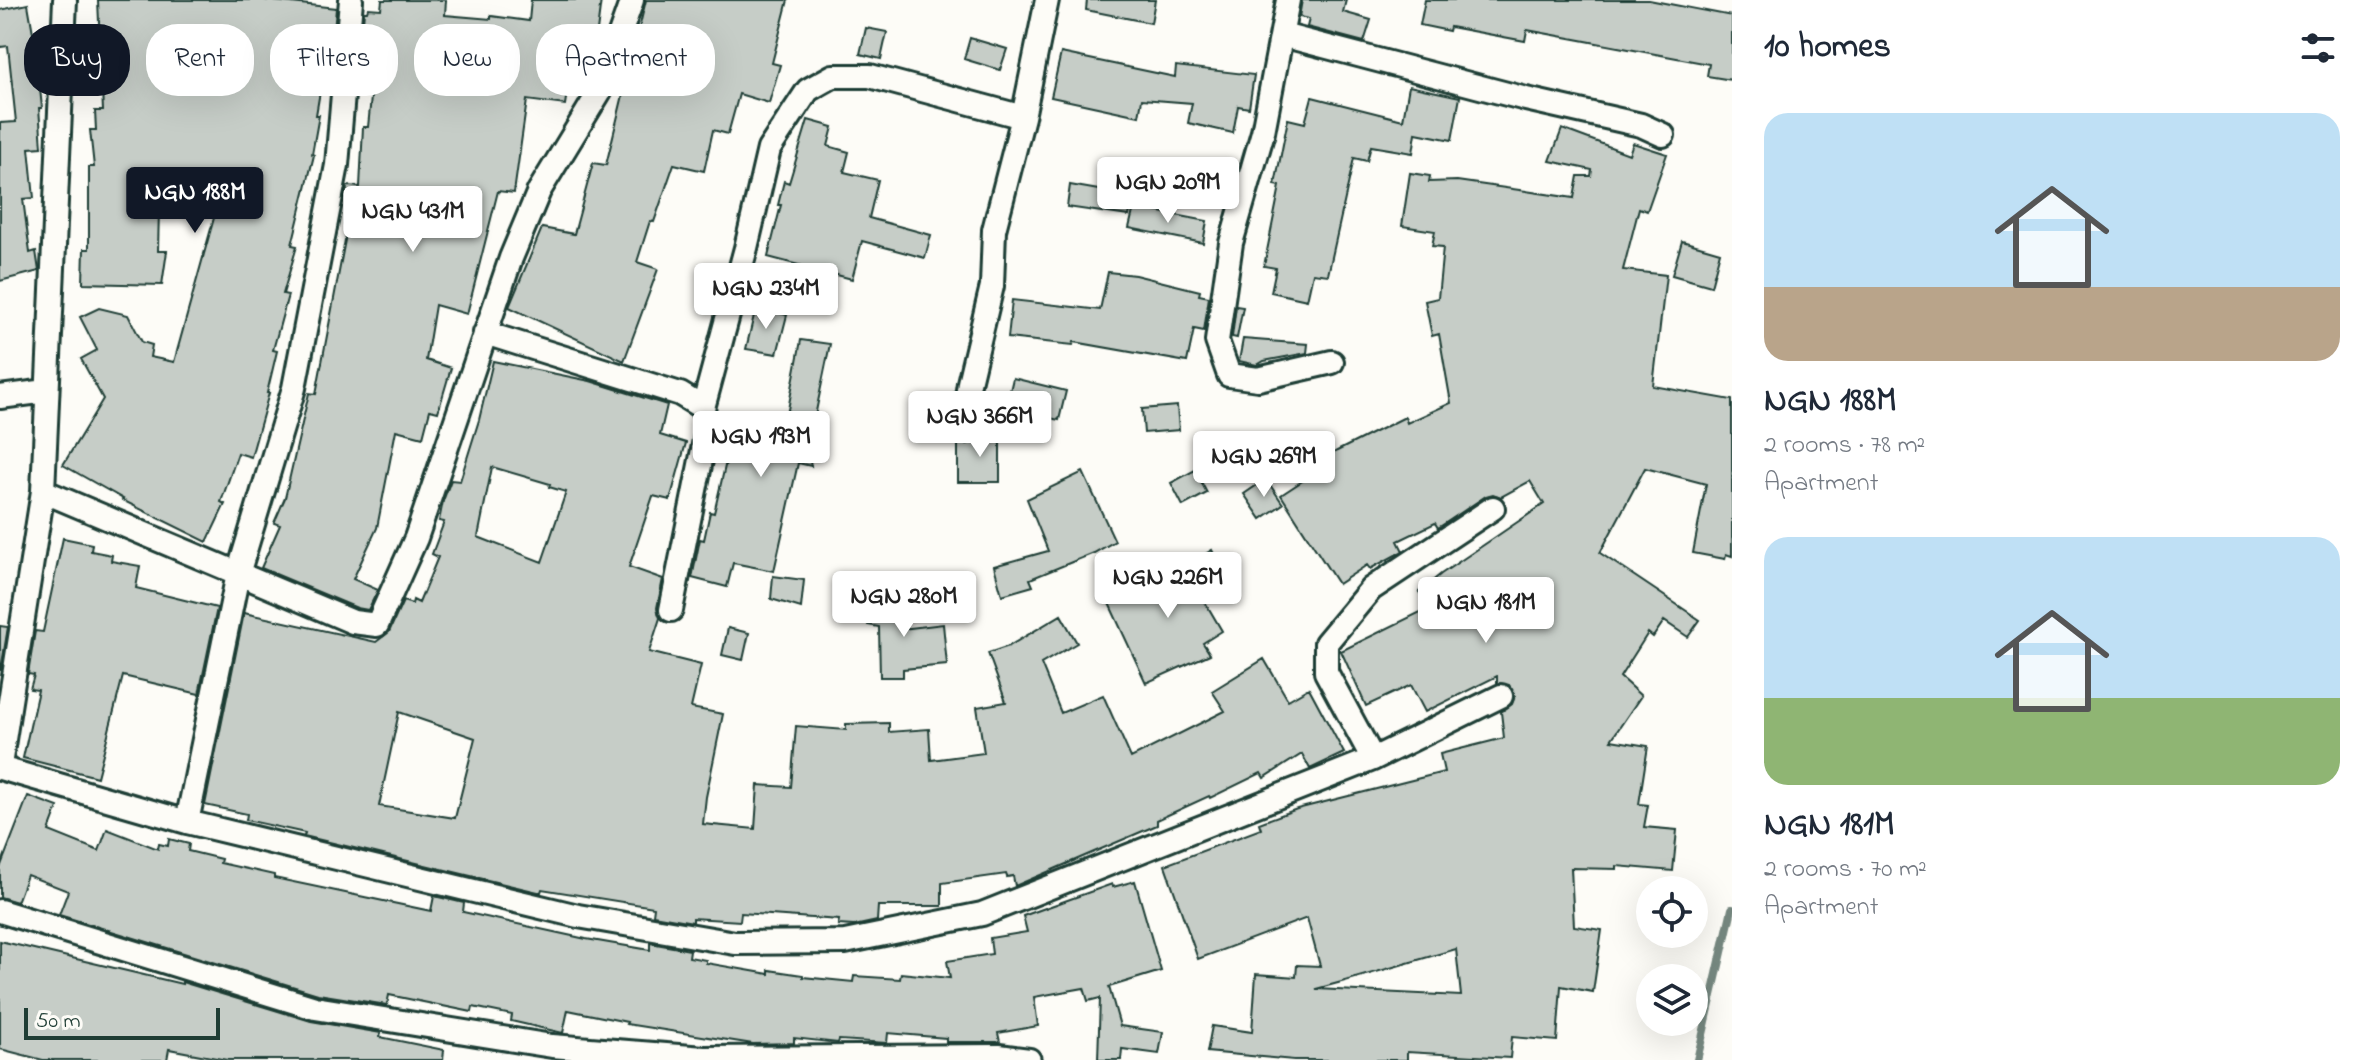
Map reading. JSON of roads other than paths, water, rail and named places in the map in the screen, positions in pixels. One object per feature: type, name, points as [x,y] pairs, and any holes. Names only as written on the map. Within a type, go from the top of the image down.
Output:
[{"type":"street","points":[[65,0],[43,491],[0,767],[187,822],[578,916],[735,943],[845,942],[982,914],[1373,759],[1501,696]]},
{"type":"street","points":[[187,822],[238,574],[297,373],[337,165],[351,0]]},
{"type":"street","points":[[43,491],[353,622],[377,625],[416,538],[511,258],[539,191],[600,91],[632,0]]},
{"type":"street","points":[[962,431],[969,383],[992,286],[994,230],[1023,117],[1047,0]]},
{"type":"street","points":[[1288,0],[1263,132],[1231,243],[1217,341],[1229,375],[1258,379],[1332,362]]},
{"type":"street","points":[[1282,35],[1526,99],[1641,125],[1663,135]]},
{"type":"street","points":[[671,610],[707,430],[703,408],[769,149],[808,90],[833,76],[870,76],[1023,117]]},
{"type":"street","points":[[485,333],[680,394],[703,408]]},
{"type":"street","points":[[0,397],[47,391]]},
{"type":"street","points":[[1373,759],[1326,672],[1326,643],[1371,589],[1493,508]]},
{"type":"street","points":[[0,911],[315,1008],[537,1044],[704,1058],[999,1056],[1029,1060]]},
{"type":"waterway","points":[[1697,1060],[1732,909]]}]
